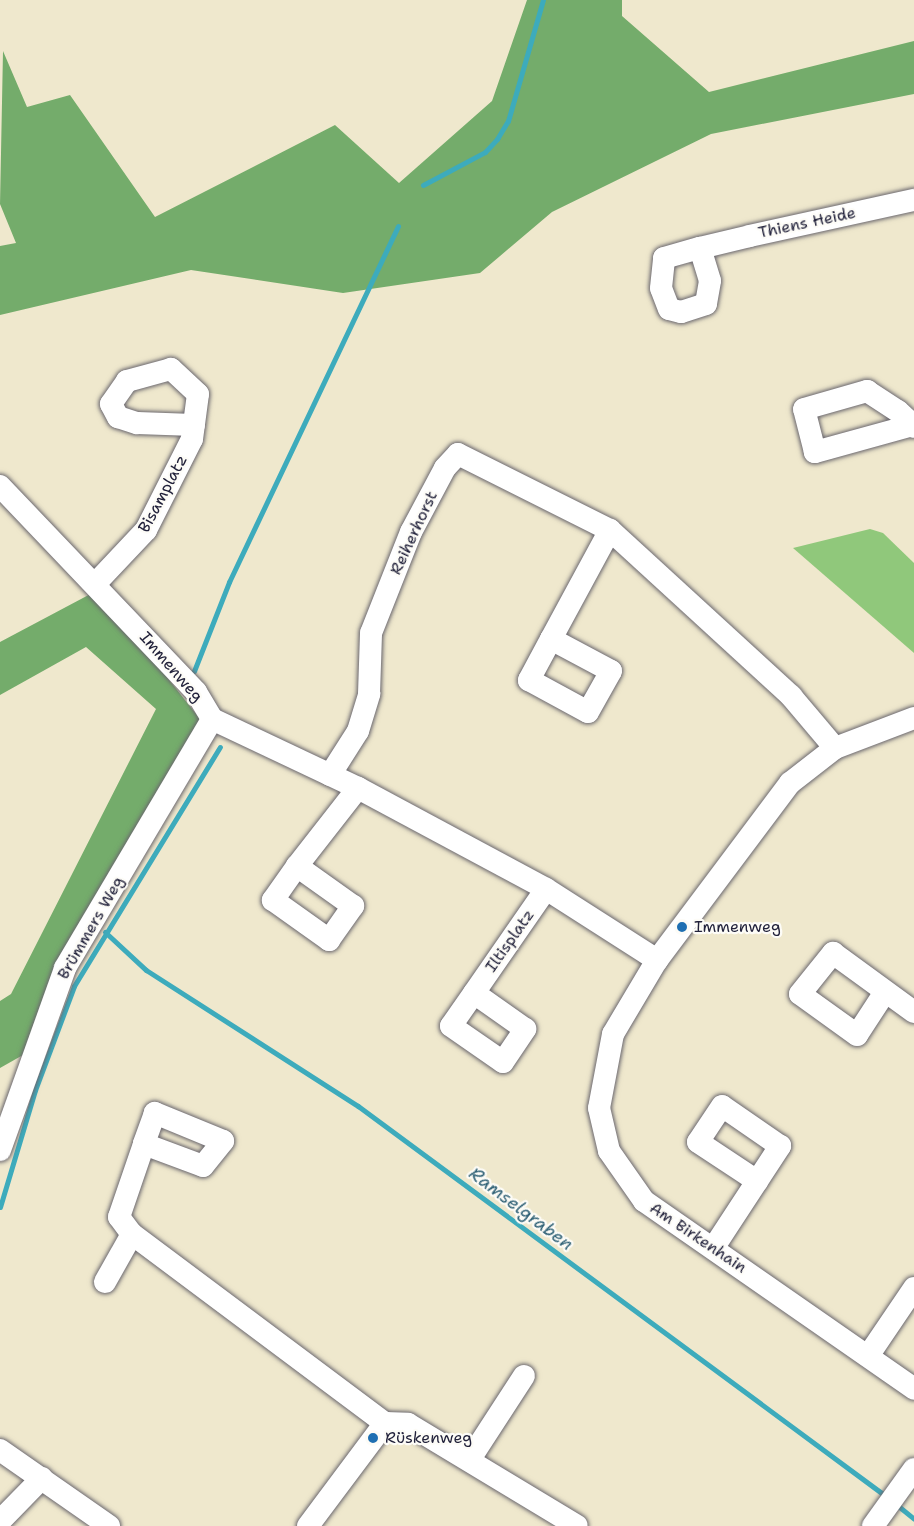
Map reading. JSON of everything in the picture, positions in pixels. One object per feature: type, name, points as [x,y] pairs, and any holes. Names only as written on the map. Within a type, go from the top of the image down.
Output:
[{"type":"street","name":"Thiens Heide","points":[[700,248],[914,200]]},
{"type":"street","name":"Bisamplatz","points":[[96,583],[146,530],[192,439],[194,425]]},
{"type":"street","name":"Reiherhorst","points":[[330,775],[358,731],[369,694],[370,633],[411,532],[445,468],[458,454],[610,530],[791,696],[835,748]]},
{"type":"street","name":"Immenweg","points":[[0,486],[96,583],[196,692],[212,719],[358,788],[546,889],[657,960]]},
{"type":"street","points":[[551,639],[610,530]]},
{"type":"street","name":"Am Birkenhain","points":[[914,718],[835,748],[790,783],[657,960],[613,1034],[599,1108],[609,1151],[624,1179],[644,1201],[714,1246],[914,1389]]},
{"type":"street","name":"Brümmers Weg","points":[[0,1150],[65,968],[212,719]]},
{"type":"street","points":[[297,866],[358,788]]},
{"type":"street","name":"Iltisplatz","points":[[474,993],[546,889]]},
{"type":"street","points":[[885,992],[914,1012]]},
{"type":"street","points":[[144,1144],[119,1217],[132,1234],[385,1423],[408,1424],[470,1459],[577,1526]]},
{"type":"street","points":[[714,1246],[757,1181]]},
{"type":"street","points":[[105,1282],[132,1234]]},
{"type":"street","points":[[868,1356],[914,1288]]},
{"type":"street","points":[[470,1459],[524,1376]]},
{"type":"street","points":[[308,1526],[385,1423]]},
{"type":"street","points":[[0,1450],[107,1526]]},
{"type":"street","points":[[879,1518],[914,1469]]},
{"type":"street","points":[[0,1521],[42,1478]]},
{"type":"green space","points":[[527,0],[622,0],[622,16],[709,92],[914,41],[914,94],[711,134],[552,212],[480,273],[343,293],[191,270],[0,315],[0,246],[16,243],[0,204],[3,51],[27,107],[70,95],[155,217],[335,125],[399,183],[492,101]]},
{"type":"green space","points":[[870,529],[883,533],[914,563],[914,653],[793,548]]},
{"type":"green space","points":[[98,590],[200,719],[23,1055],[0,1068],[0,1001],[11,994],[156,709],[86,647],[0,695],[0,642]]},
{"type":"waterway","points":[[423,185],[485,152],[497,139],[508,121],[543,0]]},
{"type":"waterway","points":[[194,671],[229,582],[398,226]]},
{"type":"waterway","points":[[0,1207],[35,1090],[74,986],[220,747]]},
{"type":"waterway","name":"Ramselgraben","points":[[105,932],[146,970],[358,1106],[887,1497]]},
{"type":"waterway","name":"Ramselgraben","points":[[897,1505],[914,1519]]},
{"type":"place","name":"Immenweg","points":[[682,927]]},
{"type":"place","name":"Rüskenweg","points":[[373,1438]]}]
